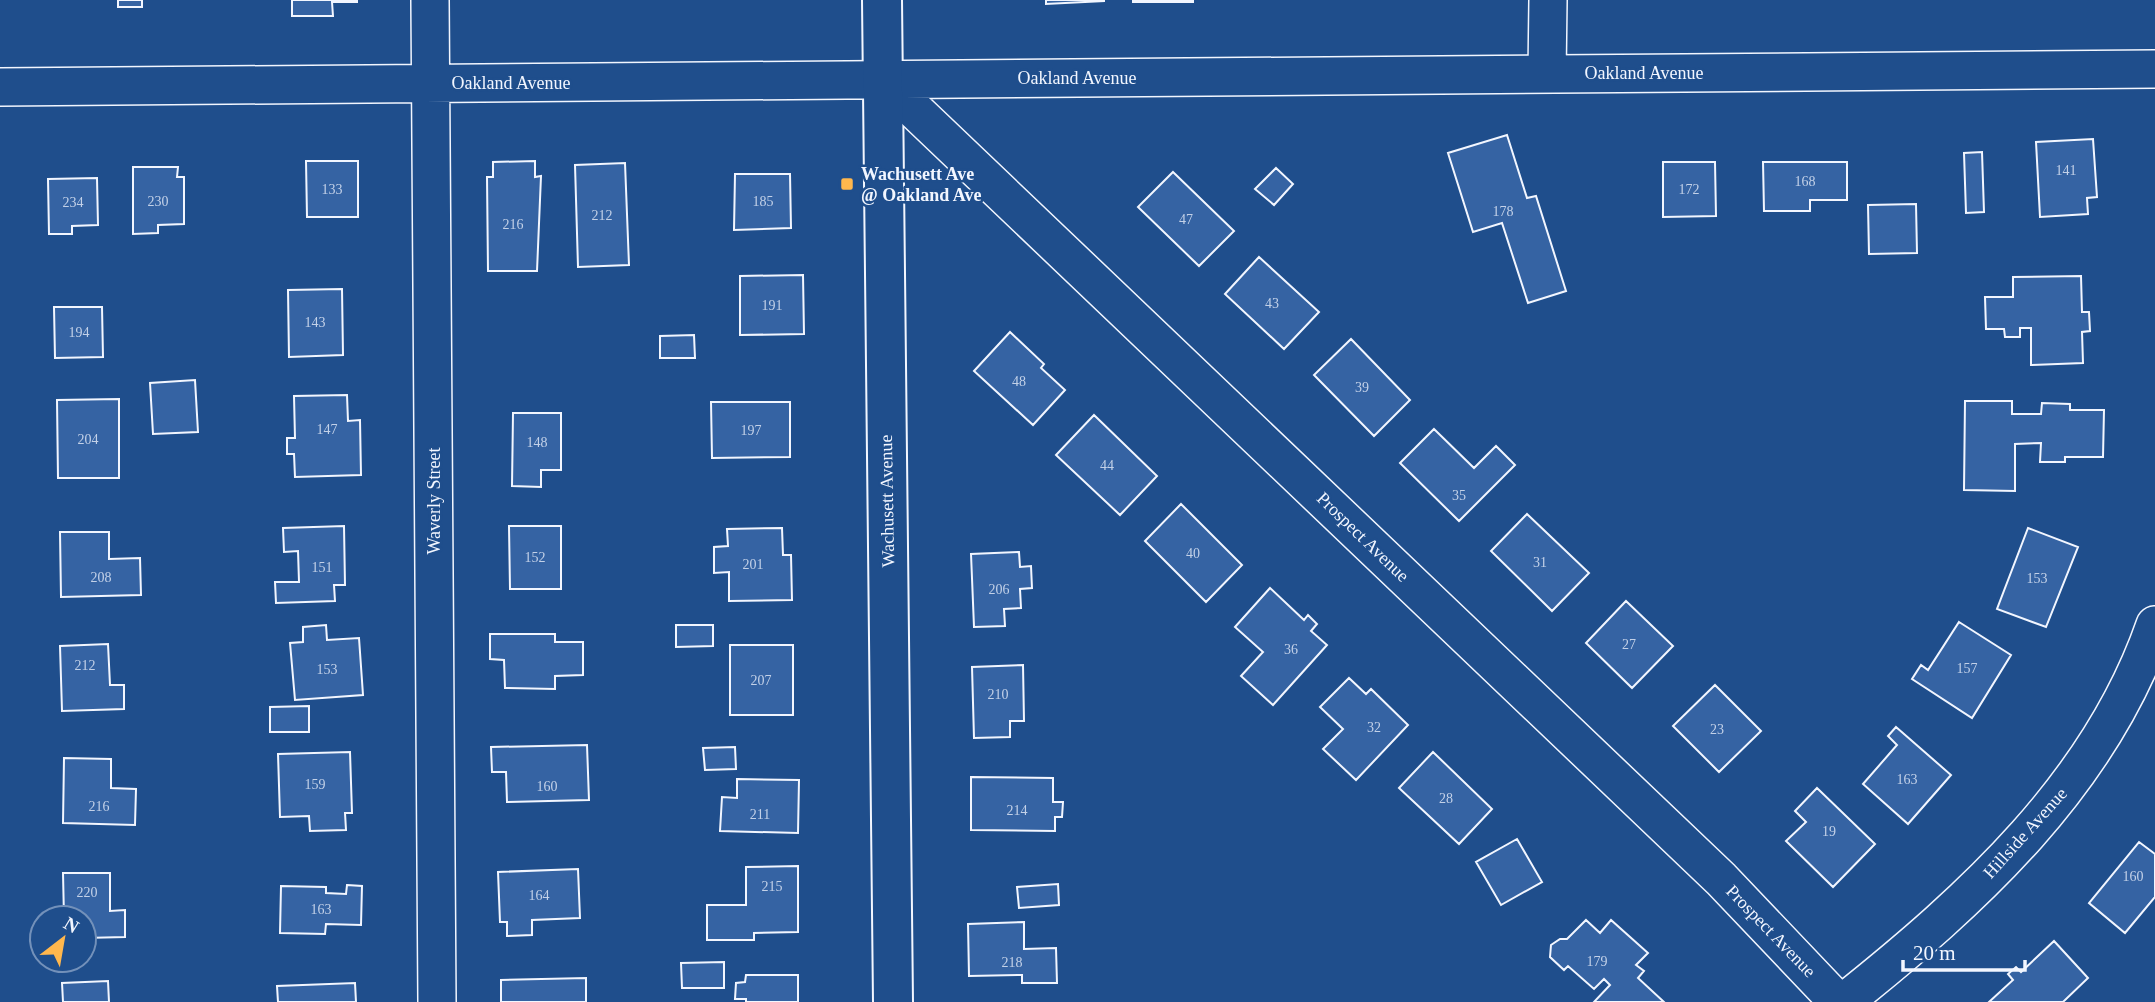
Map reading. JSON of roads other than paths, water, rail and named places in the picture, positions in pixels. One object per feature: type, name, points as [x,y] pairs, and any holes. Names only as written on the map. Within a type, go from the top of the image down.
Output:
[{"type":"street","name":"Waverly Street","points":[[430,0],[437,1002]]},
{"type":"street","name":"Wachusett Avenue","points":[[882,0],[893,1002]]},
{"type":"street","points":[[1547,74],[1548,0]]},
{"type":"street","name":"Oakland Avenue","points":[[0,87],[2155,68]]},
{"type":"street","name":"Prospect Avenue","points":[[883,79],[1721,878],[1838,1002]]},
{"type":"street","name":"Hillside Avenue","points":[[1844,1002],[1961,901],[2052,807],[2077,776],[2105,732],[2130,686],[2155,625]]},
{"type":"place","name":"Wachusett Ave @ Oakland Ave","points":[[847,184]]}]
